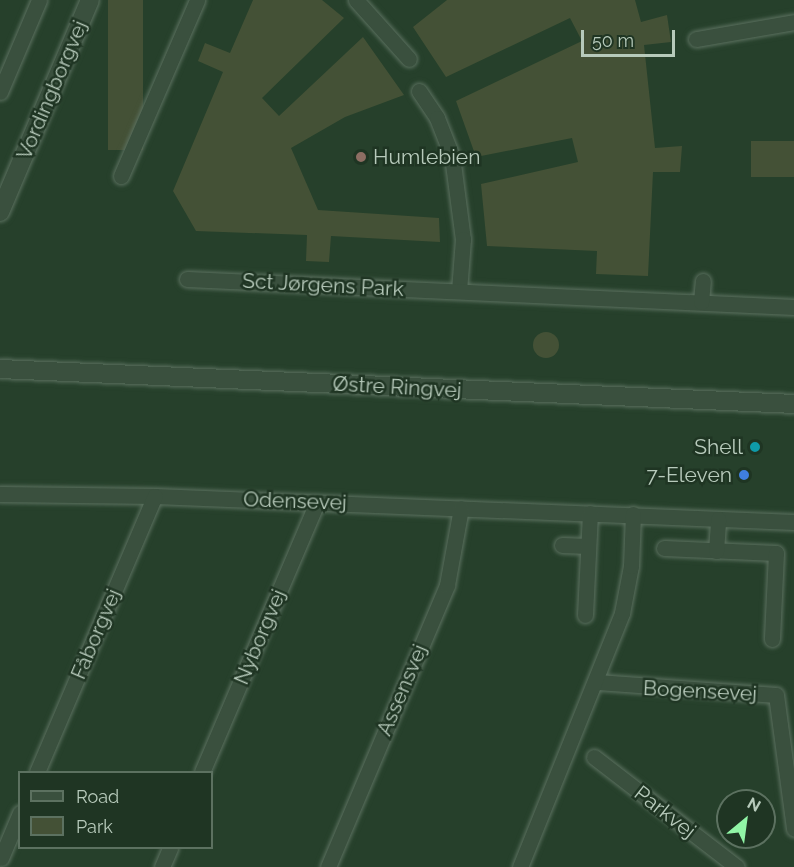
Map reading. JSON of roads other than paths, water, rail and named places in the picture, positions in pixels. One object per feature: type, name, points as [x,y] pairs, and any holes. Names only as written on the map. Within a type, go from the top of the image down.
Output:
[{"type":"street","name":"Vordingborgvej","points":[[0,212],[90,0]]},
{"type":"street","points":[[121,176],[197,0]]},
{"type":"street","points":[[356,0],[409,59]]},
{"type":"street","points":[[0,93],[35,1]]},
{"type":"street","points":[[696,39],[794,22]]},
{"type":"street","points":[[419,91],[437,118],[452,156],[463,239],[459,291]]},
{"type":"street","name":"Sct Jørgens Park","points":[[187,279],[794,307]]},
{"type":"street","points":[[701,302],[703,281]]},
{"type":"street","name":"Østre Ringvej","points":[[0,369],[794,405]]},
{"type":"street","name":"Odensevej","points":[[0,494],[155,496],[794,522]]},
{"type":"street","name":"Fåborgvej","points":[[37,771],[155,496]]},
{"type":"street","name":"Nyborgvej","points":[[202,771],[317,502]]},
{"type":"street","name":"Assensvej","points":[[328,867],[447,585],[461,508]]},
{"type":"street","points":[[585,615],[590,513]]},
{"type":"street","points":[[520,867],[598,682],[622,613],[631,566],[633,514]]},
{"type":"street","points":[[716,551],[718,519]]},
{"type":"street","points":[[562,545],[588,546]]},
{"type":"street","points":[[664,548],[776,554],[772,639]]},
{"type":"street","name":"Bogensevej","points":[[598,682],[776,695],[794,829]]},
{"type":"street","name":"Parkvej","points":[[594,757],[737,867]]},
{"type":"street","points":[[1,858],[18,818]]},
{"type":"street","points":[[162,867],[170,849]]},
{"type":"place","name":"Humlebien","points":[[361,157]]},
{"type":"place","name":"Shell","points":[[755,447]]},
{"type":"place","name":"7-Eleven","points":[[744,475]]}]
